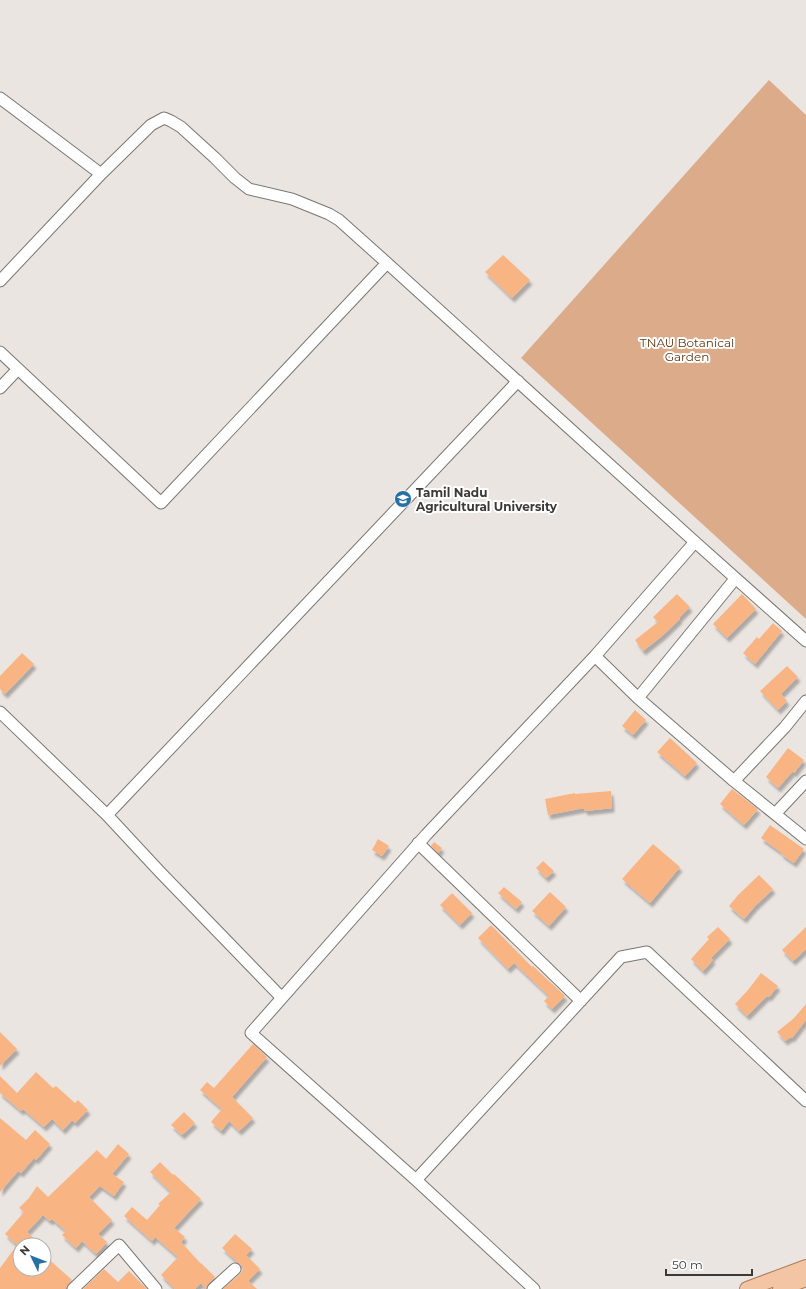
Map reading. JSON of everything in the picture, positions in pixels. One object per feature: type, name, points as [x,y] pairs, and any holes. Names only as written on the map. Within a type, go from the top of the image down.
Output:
[{"type":"main road","points":[[747,1289],[806,1267]]},
{"type":"main road","points":[[780,1289],[806,1279]]},
{"type":"street","points":[[0,98],[101,174]]},
{"type":"street","points":[[0,281],[101,174],[152,125],[164,118],[171,121],[181,127],[235,178],[249,188],[292,199],[329,214],[339,220],[735,579],[806,641]]},
{"type":"street","points":[[0,352],[161,503],[388,263]]},
{"type":"street","points":[[0,388],[18,369]]},
{"type":"street","points":[[107,815],[518,381]]},
{"type":"street","points":[[534,1289],[416,1180],[251,1033],[281,997],[418,843],[595,656],[695,542]]},
{"type":"street","points":[[638,698],[735,579]]},
{"type":"street","points":[[595,656],[638,698],[734,781],[806,840]]},
{"type":"street","points":[[734,781],[785,727],[806,701]]},
{"type":"street","points":[[0,712],[107,815],[281,997]]},
{"type":"street","points":[[775,814],[806,781]]},
{"type":"street","points":[[418,843],[581,1001]]},
{"type":"street","points":[[416,1180],[621,957],[647,952],[806,1101]]},
{"type":"street","points":[[73,1289],[119,1246],[156,1289]]},
{"type":"street","points":[[213,1289],[235,1269]]},
{"type":"green space","name":"TNAU Botanical Garden","points":[[769,80],[806,115],[806,619],[521,358]]},
{"type":"building","points":[[503,255],[530,280],[512,298],[485,272]]},
{"type":"building","points":[[677,594],[690,607],[662,636],[643,651],[635,640],[658,622],[653,617]]},
{"type":"building","points":[[742,594],[756,609],[727,638],[713,624]]},
{"type":"building","points":[[773,623],[782,631],[755,664],[743,653],[757,637],[759,639]]},
{"type":"building","points":[[22,653],[34,664],[5,694],[0,689],[0,676]]},
{"type":"building","points":[[787,666],[798,677],[781,694],[787,701],[778,710],[760,691]]},
{"type":"building","points":[[635,710],[646,720],[633,735],[622,726]]},
{"type":"building","points":[[670,738],[697,763],[685,776],[657,752]]},
{"type":"building","points":[[788,748],[804,760],[794,773],[793,771],[778,788],[766,777]]},
{"type":"building","points":[[732,789],[758,809],[744,825],[720,804]]},
{"type":"building","points":[[611,791],[612,808],[585,811],[584,808],[548,815],[545,799],[575,793]]},
{"type":"building","points":[[770,825],[804,849],[794,863],[761,838]]},
{"type":"building","points":[[378,839],[389,846],[382,856],[372,850]]},
{"type":"building","points":[[434,842],[442,848],[438,853],[431,846]]},
{"type":"building","points":[[653,844],[680,867],[650,903],[622,879]]},
{"type":"building","points":[[543,861],[554,871],[546,878],[536,868]]},
{"type":"building","points":[[759,875],[773,889],[744,919],[729,906]]},
{"type":"building","points":[[504,887],[522,902],[516,909],[498,893]]},
{"type":"building","points":[[550,892],[566,907],[549,926],[532,911]]},
{"type":"building","points":[[452,893],[472,913],[460,925],[440,905]]},
{"type":"building","points":[[491,925],[532,967],[533,966],[565,996],[552,1009],[544,1001],[549,996],[514,963],[508,969],[478,938]]},
{"type":"building","points":[[718,927],[730,939],[711,958],[713,960],[703,971],[691,959],[709,939],[707,937]]},
{"type":"building","points":[[806,927],[806,949],[793,961],[782,950]]},
{"type":"building","points":[[761,973],[778,986],[769,997],[767,996],[747,1016],[735,1004]]},
{"type":"building","points":[[806,1004],[806,1020],[792,1038],[791,1037],[785,1041],[777,1032],[794,1018]]},
{"type":"building","points":[[0,1032],[17,1049],[0,1066]]},
{"type":"building","points":[[253,1044],[267,1057],[232,1097],[253,1118],[239,1131],[229,1121],[221,1131],[211,1122],[222,1109],[200,1090],[207,1082],[214,1088]]},
{"type":"building","points":[[36,1072],[53,1088],[56,1086],[75,1103],[78,1100],[88,1110],[75,1123],[72,1120],[63,1130],[52,1119],[44,1127],[23,1109],[21,1111],[0,1093],[0,1076],[17,1093]]},
{"type":"building","points":[[184,1112],[195,1123],[182,1135],[171,1125]]},
{"type":"building","points":[[0,1118],[26,1140],[35,1130],[50,1144],[36,1160],[34,1158],[21,1173],[18,1171],[0,1192]]},
{"type":"building","points":[[118,1144],[129,1154],[112,1174],[124,1182],[114,1196],[100,1186],[89,1197],[112,1220],[98,1234],[107,1242],[96,1254],[82,1241],[76,1248],[62,1235],[66,1231],[52,1219],[50,1221],[43,1215],[27,1232],[32,1237],[12,1237],[12,1240],[5,1234],[24,1212],[19,1208],[29,1198],[37,1186],[48,1197],[97,1150],[106,1159]]},
{"type":"building","points":[[160,1162],[201,1199],[174,1228],[185,1237],[181,1242],[215,1277],[208,1284],[206,1289],[201,1283],[195,1289],[175,1289],[161,1275],[178,1257],[155,1237],[152,1241],[124,1216],[132,1207],[147,1220],[160,1205],[158,1204],[171,1192],[150,1172]]},
{"type":"building","points":[[235,1234],[252,1249],[246,1255],[260,1269],[248,1281],[257,1289],[223,1289],[240,1274],[244,1268],[222,1248]]},
{"type":"building","points":[[12,1252],[12,1277],[52,1277],[52,1262],[72,1280],[65,1289],[0,1289],[0,1268]]},
{"type":"building","points":[[104,1269],[118,1282],[129,1271],[147,1289],[83,1289]]},
{"type":"place","name":"Tamil Nadu Agricultural University","points":[[403,499]]}]
